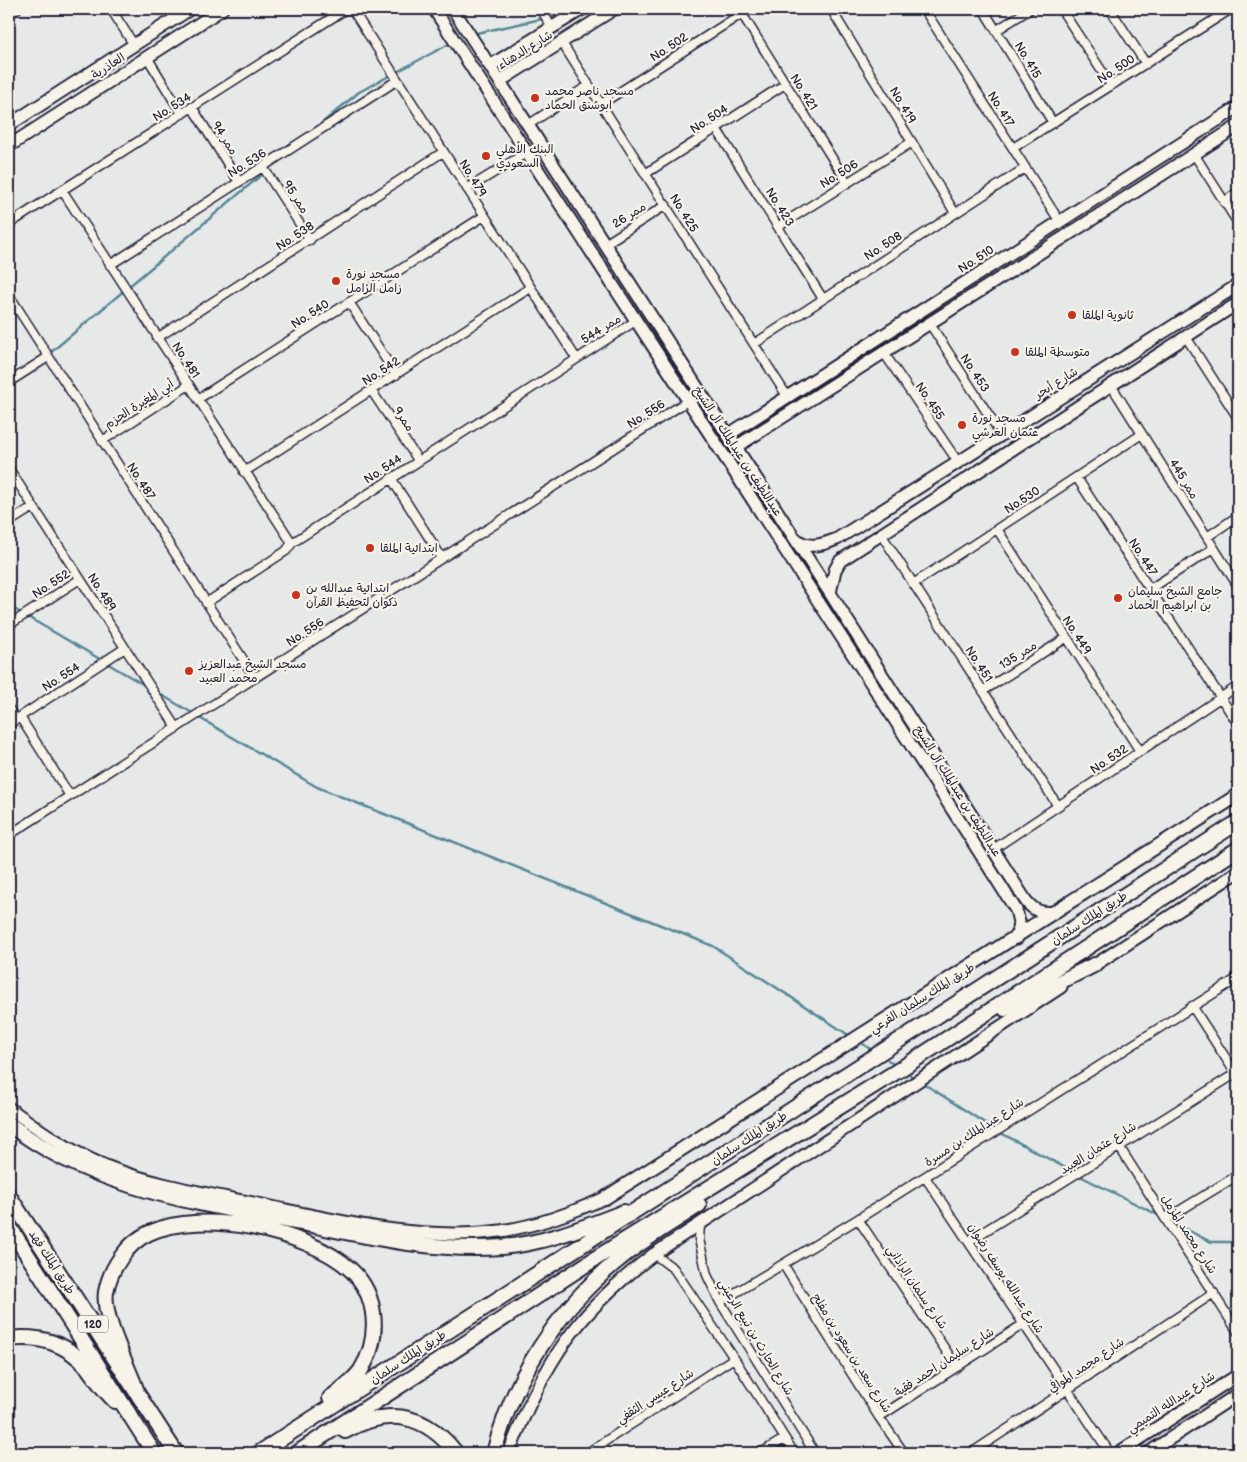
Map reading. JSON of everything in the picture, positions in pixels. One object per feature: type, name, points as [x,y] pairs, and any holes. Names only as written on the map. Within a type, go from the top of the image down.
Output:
[{"type":"highway","name":"طريق الملك سلمان","points":[[259,1453],[1238,822]]},
{"type":"highway","name":"طريق الملك سلمان","points":[[297,1453],[602,1255],[898,1070],[1238,849]]},
{"type":"highway","points":[[946,1038],[1094,965]]},
{"type":"highway","points":[[494,1453],[506,1412],[520,1381],[551,1330],[588,1286],[618,1260],[898,1070]]},
{"type":"highway","points":[[9,1124],[24,1136],[69,1160],[122,1183],[214,1206],[421,1245],[462,1248],[503,1246],[545,1239],[586,1226],[655,1199]]},
{"type":"highway","name":"طريق الملك فهد","points":[[9,1196],[176,1453]]},
{"type":"highway","points":[[136,1389],[107,1318],[106,1294],[112,1273],[126,1251],[149,1233],[178,1225],[216,1223],[256,1228],[318,1249],[351,1270],[368,1292],[374,1311],[374,1331],[370,1352],[360,1372],[303,1425]]},
{"type":"highway","name":"طريق الملك فهد","points":[[9,1226],[154,1453]]},
{"type":"highway","points":[[9,1339],[38,1338],[56,1343],[69,1350],[88,1368],[104,1392],[131,1416]]},
{"type":"highway","points":[[305,1453],[357,1424],[383,1417],[414,1418],[431,1427],[445,1439],[456,1453]]},
{"type":"main road","name":"طريق الملك سلمان الفرعي","points":[[605,1198],[1017,938],[1238,795]]},
{"type":"street","points":[[9,14],[17,9]]},
{"type":"street","points":[[111,9],[134,45]]},
{"type":"street","name":"العاذرية","points":[[9,125],[190,9]]},
{"type":"street","name":"العاذرية","points":[[9,146],[222,9]]},
{"type":"street","name":"No. 534","points":[[9,224],[346,9]]},
{"type":"street","name":"No. 479","points":[[352,9],[396,81],[444,152],[576,358]]},
{"type":"street","name":"عبداللطيف بن عبدالملك آل الشيخ","points":[[434,9],[556,200],[690,400],[1016,910]]},
{"type":"street","name":"عبداللطيف بن عبدالملك آل الشيخ","points":[[453,9],[728,434],[1026,901]]},
{"type":"street","points":[[541,9],[552,28]]},
{"type":"street","name":"شارع الدهناء","points":[[490,66],[582,9]]},
{"type":"street","name":"شارع الدهناء","points":[[500,81],[614,9]]},
{"type":"street","name":"No. 502","points":[[601,104],[750,9]]},
{"type":"street","name":"No. 419","points":[[831,9],[955,213]]},
{"type":"street","name":"No. 417","points":[[924,9],[1060,222]]},
{"type":"street","name":"No. 415","points":[[983,9],[1053,123]]},
{"type":"street","points":[[997,30],[1030,9]]},
{"type":"street","points":[[1061,9],[1112,85]]},
{"type":"street","points":[[1110,9],[1146,64]]},
{"type":"street","name":"No. 500","points":[[1013,148],[1231,9]]},
{"type":"street","name":"No. 421","points":[[742,14],[847,182]]},
{"type":"street","points":[[452,38],[466,29]]},
{"type":"street","name":"No. 425","points":[[562,42],[787,396]]},
{"type":"street","points":[[147,57],[182,114]]},
{"type":"street","points":[[502,58],[500,72],[514,73]]},
{"type":"street","name":"No. 536","points":[[110,265],[396,81]]},
{"type":"street","name":"No. 504","points":[[645,174],[785,84]]},
{"type":"street","points":[[528,125],[589,86]]},
{"type":"street","name":"ممر 94","points":[[192,107],[238,182]]},
{"type":"street","name":"No. 510","points":[[728,434],[1238,107]]},
{"type":"street","points":[[736,447],[1238,126]]},
{"type":"street","name":"No. 423","points":[[716,128],[823,299]]},
{"type":"street","name":"No. 506","points":[[779,226],[912,142]]},
{"type":"street","name":"No. 538","points":[[158,338],[444,152]]},
{"type":"street","points":[[467,189],[526,153]]},
{"type":"street","points":[[1194,154],[1238,223]]},
{"type":"street","name":"ممر 95","points":[[263,167],[310,240]]},
{"type":"street","name":"No. 508","points":[[754,344],[1025,168]]},
{"type":"street","name":"No. 481","points":[[62,190],[292,543]]},
{"type":"street","points":[[556,200],[570,191]]},
{"type":"street","points":[[1224,202],[1238,192]]},
{"type":"street","name":"ممر 26","points":[[605,244],[666,206]]},
{"type":"street","name":"No. 540","points":[[198,399],[484,216]]},
{"type":"street","points":[[1060,222],[1069,234]]},
{"type":"street","name":"شارع أبحر","points":[[787,528],[801,543],[818,546],[837,539],[1238,284]]},
{"type":"street","name":"No. 542","points":[[244,472],[530,288]]},
{"type":"street","name":"No. 487","points":[[9,295],[255,678]]},
{"type":"street","points":[[349,302],[396,375]]},
{"type":"street","points":[[830,593],[835,570],[840,561],[1238,303]]},
{"type":"street","name":"ممر 544","points":[[576,358],[637,320]]},
{"type":"street","name":"No. 453","points":[[930,324],[1001,434]]},
{"type":"street","points":[[1186,337],[1238,418]]},
{"type":"street","name":"No. 455","points":[[884,353],[958,462]]},
{"type":"street","points":[[9,382],[48,357]]},
{"type":"street","name":"No. 544","points":[[206,603],[286,551],[292,543],[576,358]]},
{"type":"street","name":"أبي المغيرة الحزم","points":[[102,441],[189,385]]},
{"type":"street","name":"ممر 445","points":[[1111,385],[1238,586]]},
{"type":"street","name":"ممر9","points":[[371,390],[418,460]]},
{"type":"street","name":"No. 556","points":[[9,835],[690,400]]},
{"type":"street","points":[[739,427],[737,439],[743,442],[748,440]]},
{"type":"street","name":"No.530","points":[[913,584],[1142,434]]},
{"type":"street","name":"No. 489","points":[[9,469],[177,728]]},
{"type":"street","points":[[391,478],[442,558]]},
{"type":"street","name":"No. 447","points":[[1077,478],[1238,724]]},
{"type":"street","points":[[9,522],[33,506]]},
{"type":"street","points":[[1207,537],[1238,516]]},
{"type":"street","name":"No. 449","points":[[998,529],[1140,751]]},
{"type":"street","name":"No. 451","points":[[881,534],[1058,806]]},
{"type":"street","points":[[837,539],[833,544],[837,554],[851,554]]},
{"type":"street","points":[[1150,589],[1214,548]]},
{"type":"street","name":"No. 552","points":[[9,625],[80,579]]},
{"type":"street","name":"ممر 135","points":[[983,691],[1066,638]]},
{"type":"street","name":"No. 554","points":[[15,720],[125,648]]},
{"type":"street","name":"No. 532","points":[[992,850],[1238,686]]},
{"type":"street","points":[[9,709],[70,796]]},
{"type":"street","points":[[509,1453],[528,1404],[553,1358],[572,1330],[626,1276],[654,1254],[1238,872]]},
{"type":"street","points":[[1017,938],[1019,922],[1016,910],[1021,909],[1026,901],[1038,912],[1045,914],[1057,912]]},
{"type":"street","name":"شارع عبدالملك بن مسرة","points":[[720,1302],[858,1219],[1238,978]]},
{"type":"street","points":[[1192,1006],[1237,1073]]},
{"type":"street","name":"شارع عثمان العبيد","points":[[969,1241],[1237,1073]]},
{"type":"street","points":[[9,1108],[66,1146],[103,1165],[136,1176],[248,1202],[411,1233],[444,1235],[501,1231],[553,1219],[605,1198]]},
{"type":"street","name":"شارع محمد المزمل","points":[[1120,1148],[1238,1332]]},
{"type":"street","points":[[1166,1219],[1238,1175]]},
{"type":"street","name":"شارع عبدالله يوسف رضوان","points":[[925,1177],[969,1241],[1022,1325],[1069,1390],[1110,1453]]},
{"type":"street","name":"شارع سلمان الراذاني","points":[[858,1219],[956,1367]]},
{"type":"street","name":"شارع الحارث بن تبيع الرعيني","points":[[700,1225],[699,1238],[707,1275],[720,1302],[815,1453]]},
{"type":"street","points":[[654,1254],[674,1269],[734,1358],[794,1453]]},
{"type":"street","name":"شارع سعد بن سعود بن مفلح","points":[[783,1264],[879,1418],[904,1453]]},
{"type":"street","name":"شارع محمد الموافي","points":[[971,1453],[1214,1293]]},
{"type":"street","name":"شارع سليمان احمد فقية","points":[[879,1418],[1022,1325]]},
{"type":"street","name":"شارع عيسى الثقفي","points":[[587,1453],[734,1358]]},
{"type":"street","name":"شارع عبدالله التميمي","points":[[1118,1453],[1238,1375]]},
{"type":"street","points":[[1148,1453],[1238,1394]]},
{"type":"street","points":[[761,1453],[784,1438]]},
{"type":"waterway","points":[[472,34],[565,14]]},
{"type":"waterway","points":[[315,129],[359,92],[451,43]]},
{"type":"waterway","points":[[50,353],[273,165]]},
{"type":"waterway","points":[[9,388],[17,381]]},
{"type":"waterway","points":[[9,606],[146,686]]},
{"type":"waterway","points":[[158,693],[194,714]]},
{"type":"waterway","points":[[198,717],[317,787],[713,946],[850,1036]]},
{"type":"waterway","points":[[863,1044],[870,1049]]},
{"type":"waterway","points":[[888,1060],[892,1063]]},
{"type":"waterway","points":[[910,1075],[915,1078]]},
{"type":"waterway","points":[[923,1083],[994,1129]]},
{"type":"waterway","points":[[999,1132],[1073,1172]]},
{"type":"waterway","points":[[1078,1175],[1160,1216]]},
{"type":"waterway","points":[[1170,1221],[1211,1242],[1238,1242]]},
{"type":"place","name":"مسجد ناصر محمد ابوشنق الحماد","points":[[535,98]]},
{"type":"place","name":"البنك الأهلي السعودي","points":[[486,156]]},
{"type":"place","name":"مسجد نورة زامل الزامل","points":[[336,281]]},
{"type":"place","name":"ثانوية الملقا","points":[[1072,315]]},
{"type":"place","name":"متوسطة الملقا","points":[[1015,352]]},
{"type":"place","name":"مسجد نورة عثمان الغرشي","points":[[962,425]]},
{"type":"place","name":"ابتدائية الملقا","points":[[370,548]]},
{"type":"place","name":"ابتدائية عبدالله بن ذكوان لتحفيظ القرآن","points":[[296,595]]},
{"type":"place","name":"جامع الشيخ سليمان بن ابراهيم الحماد","points":[[1118,598]]},
{"type":"place","name":"مسجد الشيخ عبدالعزيز محمد العبيد","points":[[189,671]]}]
